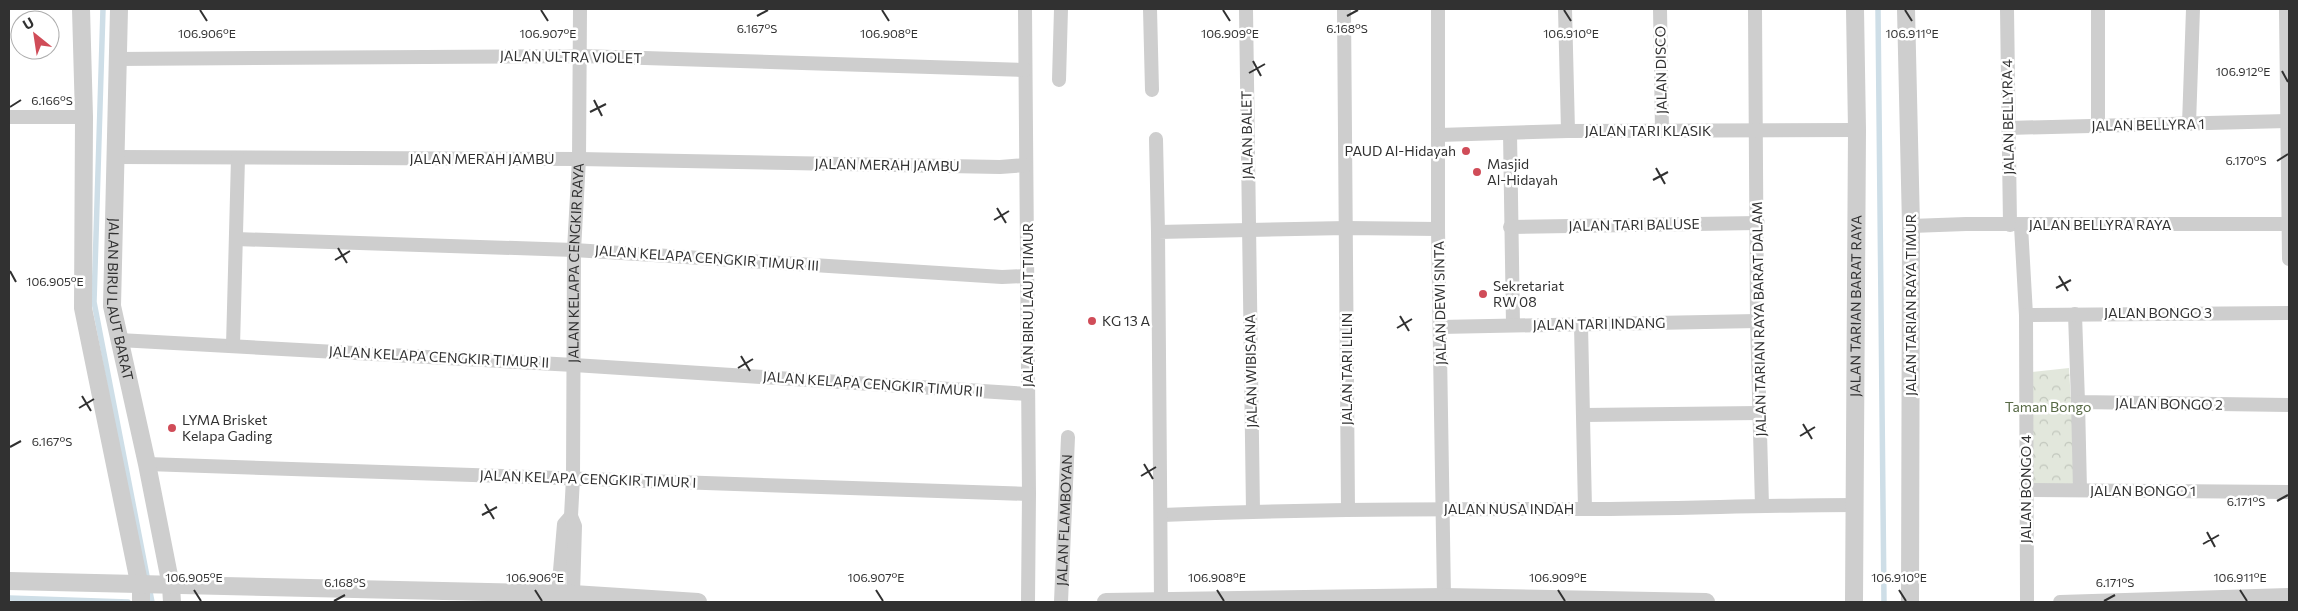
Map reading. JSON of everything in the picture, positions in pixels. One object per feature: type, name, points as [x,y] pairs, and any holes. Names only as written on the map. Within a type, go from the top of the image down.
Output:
[{"type":"street","points":[[82,9],[84,117],[83,308],[141,591]]},
{"type":"street","name":"JALAN BIRU LAUT BARAT","points":[[119,9],[112,306],[147,464],[170,591]]},
{"type":"street","name":"JALAN KELAPA CENGKIR RAYA","points":[[566,594],[564,524],[571,516],[573,478],[574,250],[579,159],[580,9]]},
{"type":"street","name":"JALAN BIRU LAUT TIMUR","points":[[1025,9],[1029,494],[1028,602]]},
{"type":"street","points":[[1059,80],[1061,9]]},
{"type":"street","points":[[1150,9],[1152,90]]},
{"type":"street","name":"JALAN BALET","points":[[1246,9],[1248,231]]},
{"type":"street","name":"JALAN TARI LILIN","points":[[1344,9],[1348,510]]},
{"type":"street","name":"JALAN DEWI SINTA","points":[[1438,9],[1438,229],[1444,597]]},
{"type":"street","points":[[1566,9],[1568,131]]},
{"type":"street","name":"JALAN DISCO","points":[[1660,9],[1662,130]]},
{"type":"street","name":"JALAN TARIAN RAYA BARAT DALAM","points":[[1755,9],[1758,223],[1757,321],[1762,506]]},
{"type":"street","name":"JALAN TARIAN BARAT RAYA","points":[[1854,602],[1857,130],[1855,9]]},
{"type":"street","name":"JALAN TARIAN RAYA TIMUR","points":[[1906,9],[1911,226],[1910,602]]},
{"type":"street","name":"JALAN BELLYRA 4","points":[[2007,9],[2008,128],[2015,225]]},
{"type":"street","points":[[2098,9],[2098,126]]},
{"type":"street","points":[[2189,124],[2193,9]]},
{"type":"street","points":[[2286,9],[2289,259]]},
{"type":"street","name":"JALAN ULTRA VIOLET","points":[[117,59],[581,56],[1025,70]]},
{"type":"street","points":[[9,117],[84,117]]},
{"type":"street","name":"JALAN BELLYRA 1","points":[[2008,128],[2287,121]]},
{"type":"street","name":"JALAN TARI KLASIK","points":[[1439,135],[1568,131],[1857,130]]},
{"type":"street","points":[[1510,133],[1513,325]]},
{"type":"street","points":[[1156,140],[1162,515],[1161,596]]},
{"type":"street","name":"JALAN MERAH JAMBU","points":[[117,157],[579,159],[1000,167],[1026,165]]},
{"type":"street","points":[[233,346],[238,158]]},
{"type":"street","name":"JALAN TARI BALUSE","points":[[1510,227],[1758,223]]},
{"type":"street","name":"JALAN BELLYRA RAYA","points":[[1911,226],[2289,224]]},
{"type":"street","name":"JALAN BONGO 4","points":[[2015,225],[2026,315],[2027,602]]},
{"type":"street","points":[[1158,232],[1346,228],[1438,229]]},
{"type":"street","name":"JALAN WIBISANA","points":[[1248,231],[1253,511]]},
{"type":"street","name":"JALAN KELAPA CENGKIR TIMUR III","points":[[236,239],[574,250],[1002,277],[1027,276]]},
{"type":"street","name":"JALAN BONGO 3","points":[[2026,315],[2289,312]]},
{"type":"street","points":[[2075,314],[2080,490]]},
{"type":"street","name":"JALAN TARI INDANG","points":[[1440,327],[1757,321]]},
{"type":"street","points":[[1581,325],[1584,415],[1584,509]]},
{"type":"street","name":"JALAN KELAPA CENGKIR TIMUR II","points":[[119,340],[574,365],[1028,394]]},
{"type":"street","name":"JALAN BONGO 2","points":[[2078,402],[2289,405]]},
{"type":"street","points":[[1584,415],[1759,413]]},
{"type":"street","name":"JALAN FLAMBOYAN","points":[[1061,602],[1068,437]]},
{"type":"street","name":"JALAN KELAPA CENGKIR TIMUR I","points":[[147,464],[1029,494]]},
{"type":"street","name":"JALAN BONGO 1","points":[[2026,490],[2289,492]]},
{"type":"street","name":"JALAN NUSA INDAH","points":[[1162,515],[1253,511],[1443,508],[1584,509],[1856,505]]},
{"type":"street","points":[[9,581],[141,591],[566,594],[698,602]]},
{"type":"street","points":[[2060,602],[2289,595]]},
{"type":"street","points":[[1106,602],[1161,596],[1444,597],[1706,602]]},
{"type":"green space","name":"Taman Bongo","points":[[2069,368],[2076,488],[2030,486],[2022,373]]},
{"type":"waterway","points":[[103,9],[94,302],[152,602]]},
{"type":"waterway","points":[[1878,9],[1884,602]]},
{"type":"waterway","points":[[9,598],[128,602]]},
{"type":"place","name":"PAUD Al-Hidayah","points":[[1466,151]]},
{"type":"place","name":"Masjid Al-Hidayah","points":[[1477,172]]},
{"type":"place","name":"Sekretariat RW 08","points":[[1483,294]]},
{"type":"place","name":"KG 13 A","points":[[1092,321]]},
{"type":"place","name":"LYMA Brisket Kelapa Gading","points":[[172,428]]}]
